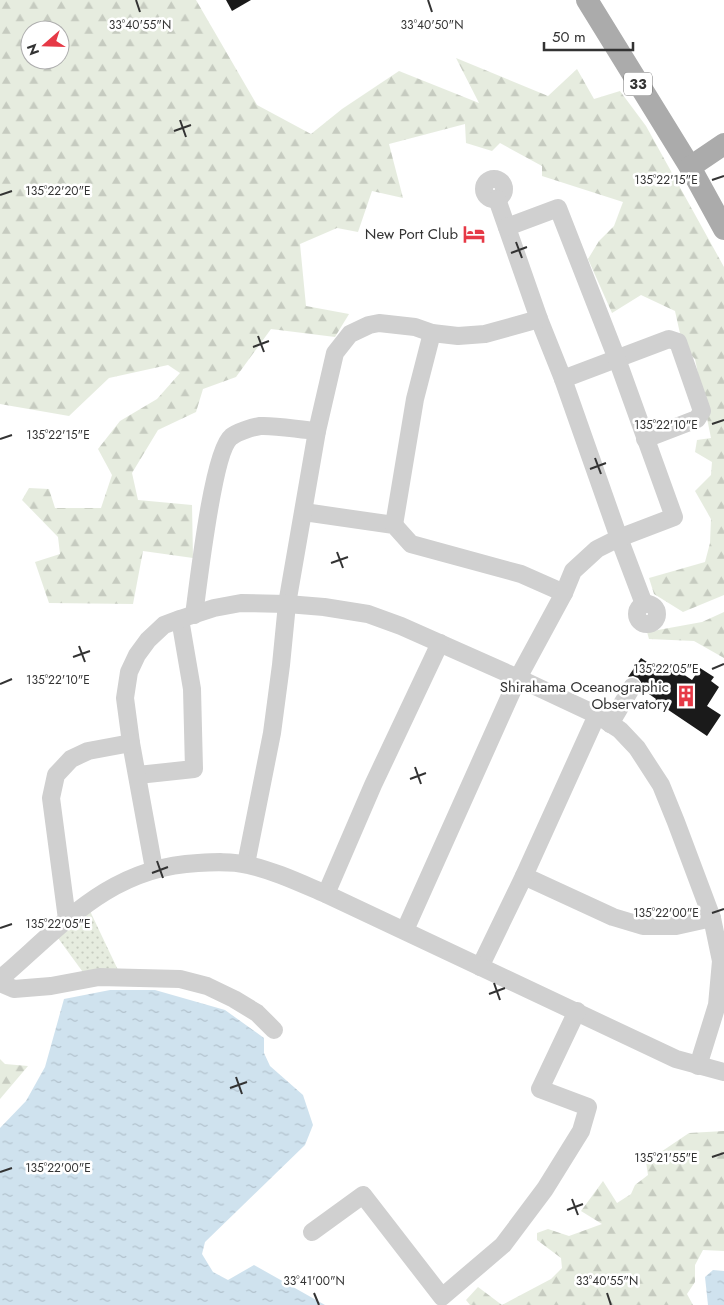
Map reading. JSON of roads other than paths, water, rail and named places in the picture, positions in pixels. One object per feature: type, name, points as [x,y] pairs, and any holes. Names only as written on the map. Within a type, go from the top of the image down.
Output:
[{"type":"main road","name":"33","points":[[587,0],[690,167]]},
{"type":"main road","points":[[724,144],[690,167],[724,229]]},
{"type":"street","points":[[497,199],[644,604]]},
{"type":"street","points":[[405,930],[518,678],[564,593],[573,571],[597,549],[619,538],[674,517],[617,359],[558,208],[508,227]]},
{"type":"street","points":[[246,864],[272,733],[287,604],[317,431],[335,352],[350,334],[364,326],[380,323],[415,327],[432,333],[458,336],[486,334],[539,319]]},
{"type":"street","points":[[394,526],[415,399],[432,333]]},
{"type":"street","points":[[563,379],[669,339],[678,342],[702,411],[697,419],[645,439]]},
{"type":"street","points":[[138,774],[194,770],[192,689],[187,617],[217,468],[225,444],[232,436],[259,426],[317,431]]},
{"type":"street","points":[[304,512],[394,526],[411,544],[521,574],[564,593]]},
{"type":"street","points":[[154,869],[131,743],[125,698],[129,672],[137,655],[148,640],[164,625],[214,608],[241,603],[287,604],[368,614],[401,626],[518,678],[603,720],[620,730],[637,748],[661,785],[712,918],[721,961],[717,1005],[698,1066]]},
{"type":"street","points":[[326,894],[440,643]]},
{"type":"street","points":[[480,967],[603,720],[632,688]]},
{"type":"street","points":[[67,919],[51,798],[56,775],[71,759],[88,751],[131,743]]},
{"type":"street","points":[[274,1030],[257,1014],[234,999],[207,986],[180,979],[99,977],[51,986],[14,989],[0,981],[67,919],[95,897],[121,883],[154,869],[192,863],[246,864],[283,876],[326,894],[676,1059],[724,1072]]},
{"type":"street","points":[[524,876],[613,917],[643,926],[676,926],[712,918]]},
{"type":"street","points":[[312,1232],[363,1195],[442,1297],[503,1245],[545,1189],[581,1131],[588,1107],[540,1089],[577,1012]]},
{"type":"water","points":[[110,990],[155,990],[225,1010],[264,1038],[264,1053],[270,1066],[303,1095],[313,1125],[305,1145],[205,1242],[202,1254],[213,1272],[228,1280],[254,1265],[325,1305],[0,1305],[0,1128],[26,1101],[45,1067],[64,999]]},
{"type":"water","points":[[713,1270],[724,1271],[724,1305],[708,1305],[705,1277]]},
{"type":"place","name":"New Port Club","points":[[474,234]]},
{"type":"place","name":"Shirahama Oceanographic Observatory","points":[[686,696]]}]
